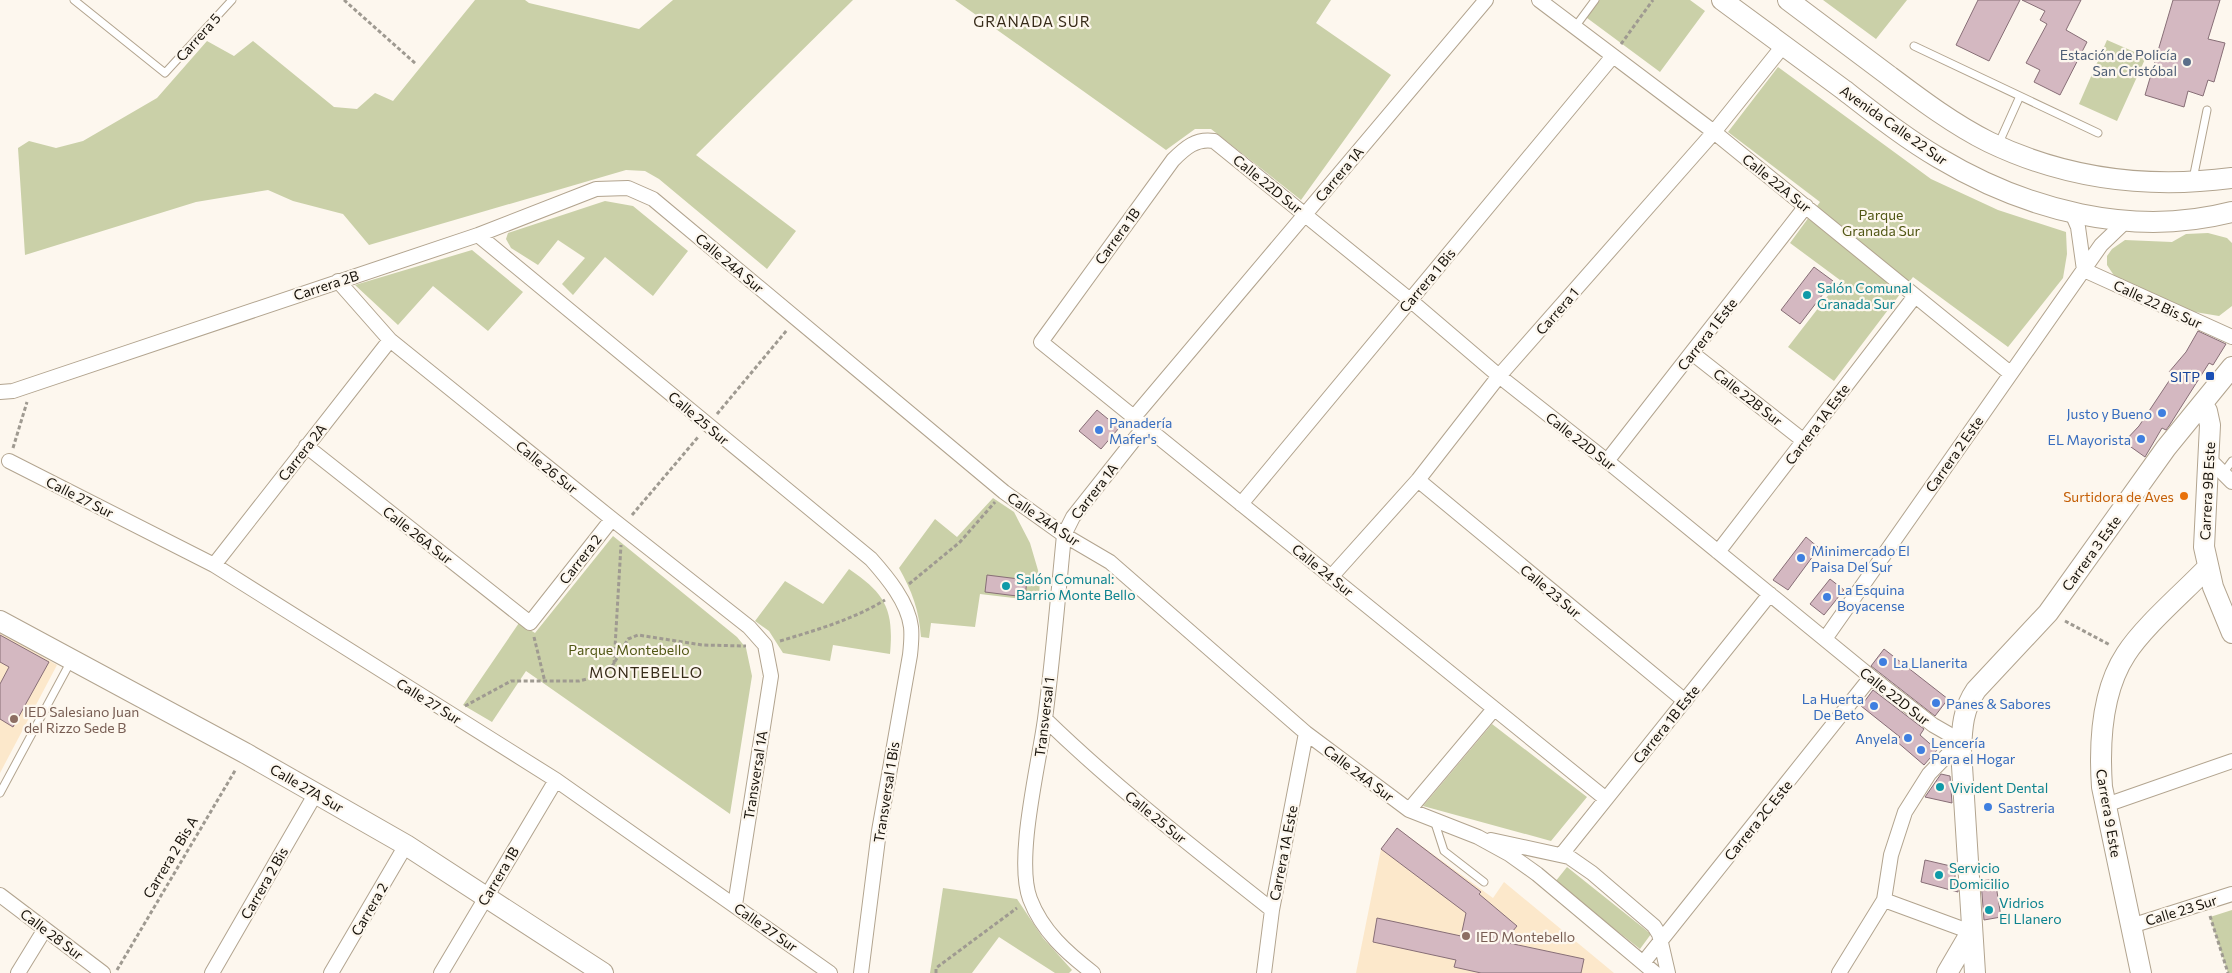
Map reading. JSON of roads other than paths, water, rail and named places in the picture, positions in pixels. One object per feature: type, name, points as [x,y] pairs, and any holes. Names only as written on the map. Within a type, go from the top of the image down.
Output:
[{"type":"street","name":"Carrera 1A","points":[[1134,417],[1486,0]]},
{"type":"street","name":"Calle 22A Sur","points":[[1539,0],[1714,132],[2010,373]]},
{"type":"street","name":"Avenida Calle 22 Sur","points":[[1722,0],[1911,141],[1938,158],[2006,193],[2072,213],[2126,222],[2203,217],[2232,212]]},
{"type":"street","points":[[1788,0],[1928,104],[1957,124],[1998,146],[2046,165],[2078,174],[2134,182],[2192,182],[2232,178]]},
{"type":"street","name":"Carrera 1","points":[[1332,576],[1418,480],[1499,376],[1714,132],[1783,46]]},
{"type":"street","name":"Carrera 1 Bis","points":[[1241,504],[1613,56]]},
{"type":"street","name":"Calle 22D Sur","points":[[1202,139],[1214,141],[1410,300],[1499,376],[1607,461],[1872,677],[1933,725],[1962,741]]},
{"type":"street","name":"Carrera 1B","points":[[1040,342],[1173,160],[1185,148],[1202,139]]},
{"type":"street","name":"Carrera 2B","points":[[0,392],[32,384],[478,235],[596,188],[619,187]]},
{"type":"street","name":"Calle 24A Sur","points":[[619,187],[637,190],[653,199],[1004,492],[1064,535],[1110,562],[1306,733],[1409,810],[1478,837],[1562,854],[1592,873],[1654,926],[1661,941],[1668,973]]},
{"type":"street","name":"Carrera 1 Este","points":[[1607,461],[1806,206]]},
{"type":"street","points":[[2072,213],[2078,227],[2084,270]]},
{"type":"street","points":[[2203,217],[2232,226]]},
{"type":"street","name":"Carrera 2 Este","points":[[1825,639],[2101,245],[2126,222]]},
{"type":"street","name":"Calle 25 Sur","points":[[478,235],[871,559],[890,582],[908,612]]},
{"type":"street","name":"Calle 22 Bis Sur","points":[[2084,270],[2232,338]]},
{"type":"street","name":"Calle 26 Sur","points":[[338,281],[390,340],[617,523],[745,623],[765,645]]},
{"type":"street","name":"Carrera 1A Este","points":[[1718,552],[1914,296]]},
{"type":"street","name":"Carrera 2A","points":[[214,564],[390,340]]},
{"type":"street","name":"Calle 24 Sur","points":[[1040,342],[1606,799]]},
{"type":"street","name":"Calle 22B Sur","points":[[1692,354],[1804,441]]},
{"type":"street","name":"Carrera 3 Este","points":[[1975,973],[1971,932],[1962,741],[1964,712],[1976,690],[2048,613],[2166,448],[2228,376]]},
{"type":"street","name":"Carrera 9B Este","points":[[2203,405],[2207,411],[2224,468],[2204,532],[2207,568],[2232,633]]},
{"type":"street","name":"Carrera 1A","points":[[1064,535],[1073,517],[1145,426]]},
{"type":"street","name":"Calle 26A Sur","points":[[306,446],[530,623]]},
{"type":"street","name":"Calle 27 Sur","points":[[9,461],[214,564],[556,780],[830,973]]},
{"type":"street","name":"Calle 23 Sur","points":[[1418,480],[1685,701]]},
{"type":"street","name":"Carrera 2","points":[[530,623],[617,523]]},
{"type":"street","name":"Transversal 1","points":[[1064,535],[1045,719],[1026,848],[1029,898],[1048,932],[1093,973]]},
{"type":"street","name":"Carrera 9 Este","points":[[2141,973],[2106,805],[2100,766],[2104,719],[2109,691],[2126,654],[2207,568]]},
{"type":"street","name":"Carrera 1B Este","points":[[1562,854],[1770,594]]},
{"type":"street","name":"Transversal 1 Bis","points":[[861,973],[878,831],[910,655],[911,627],[908,612]]},
{"type":"street","name":"Calle 27A Sur","points":[[0,621],[245,753],[406,845],[486,895],[594,970]]},
{"type":"street","name":"Transversal 1A","points":[[735,905],[771,676],[765,645]]},
{"type":"street","name":"Carrera 2C Este","points":[[1644,963],[1872,677]]},
{"type":"street","points":[[1409,810],[1494,709]]},
{"type":"street","name":"Calle 25 Sur","points":[[1045,719],[1111,780],[1272,910]]},
{"type":"street","name":"Carrera 1A Este","points":[[1264,973],[1272,910],[1306,733]]},
{"type":"street","points":[[1839,973],[1884,900],[1891,855],[1905,812],[1929,774],[1962,741]]},
{"type":"street","points":[[2106,805],[2232,762]]},
{"type":"street","name":"Carrera 1B","points":[[441,973],[556,780]]},
{"type":"street","name":"Carrera 2 Bis","points":[[212,973],[316,793]]},
{"type":"street","name":"Calle 24A Sur","points":[[1478,837],[1537,874],[1655,973]]},
{"type":"street","name":"Carrera 2","points":[[331,973],[406,845]]},
{"type":"street","name":"Calle 23 Sur","points":[[2130,926],[2232,894]]},
{"type":"street","name":"Calle 28 Sur","points":[[0,895],[103,973]]},
{"type":"street","points":[[1884,900],[1971,932],[1947,973]]},
{"type":"street","points":[[18,973],[45,929]]},
{"type":"lane","name":"Carrera 5","points":[[74,0],[165,73],[232,0]]},
{"type":"lane","points":[[1575,27],[1595,0]]},
{"type":"lane","points":[[1914,46],[2098,133]]},
{"type":"lane","points":[[1998,146],[2020,96]]},
{"type":"lane","points":[[2192,182],[2208,110]]},
{"type":"lane","points":[[0,793],[72,661]]},
{"type":"lane","points":[[1434,820],[1444,851],[1484,882]]},
{"type":"place","name":"Estación de Policía San Cristóbal","points":[[2187,62]]},
{"type":"place","name":"Salón Comunal Granada Sur","points":[[1807,295]]},
{"type":"place","name":"SITP","points":[[2210,376]]},
{"type":"place","name":"Justo y Bueno","points":[[2162,413]]},
{"type":"place","name":"Panadería Mafer's","points":[[1099,430]]},
{"type":"place","name":"EL Mayorista","points":[[2141,439]]},
{"type":"place","name":"Surtidora de Aves","points":[[2184,496]]},
{"type":"place","name":"Minimercado El Paisa Del Sur","points":[[1801,558]]},
{"type":"place","name":"Salón Comunal: Barrio Monte Bello","points":[[1006,586]]},
{"type":"place","name":"La Esquina Boyacense","points":[[1827,597]]},
{"type":"place","name":"La Llanerita","points":[[1883,662]]},
{"type":"place","name":"Panes & Sabores","points":[[1936,703]]},
{"type":"place","name":"La Huerta De Beto","points":[[1874,706]]},
{"type":"place","name":"IED Salesiano Juan del Rizzo Sede B","points":[[14,719]]},
{"type":"place","name":"Anyela","points":[[1908,738]]},
{"type":"place","name":"Lencería Para el Hogar","points":[[1921,750]]},
{"type":"place","name":"Vivident Dental","points":[[1940,787]]},
{"type":"place","name":"Sastreria","points":[[1988,807]]},
{"type":"place","name":"Servicio Domicilio","points":[[1939,875]]},
{"type":"place","name":"Vidrios El Llanero","points":[[1989,910]]},
{"type":"place","name":"IED Montebello","points":[[1466,936]]},
{"type":"district","name":"GRANADA SUR","points":[[1032,21]]},
{"type":"district","name":"MONTEBELLO","points":[[646,672]]},
{"type":"park label","name":"Parque Granada Sur","points":[[1881,222]]},
{"type":"park label","name":"Parque Montebello","points":[[629,649]]}]
